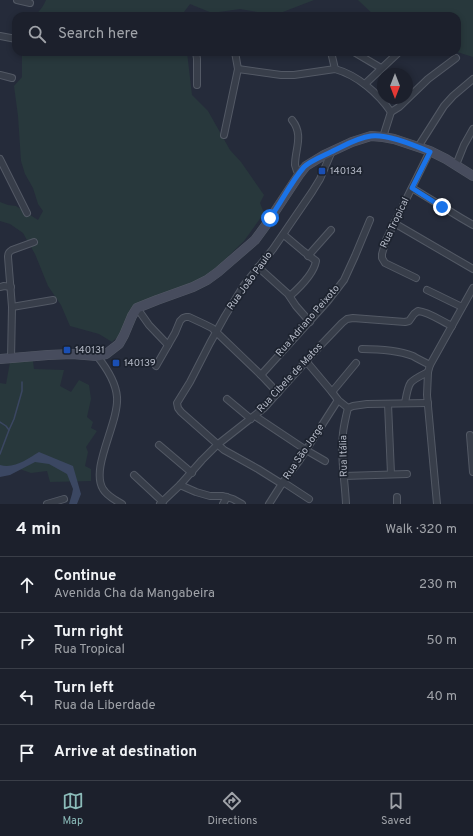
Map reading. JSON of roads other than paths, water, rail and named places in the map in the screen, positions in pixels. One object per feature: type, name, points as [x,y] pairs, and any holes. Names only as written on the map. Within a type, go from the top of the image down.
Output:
[{"type":"street","points":[[16,0],[30,3]]},
{"type":"street","points":[[0,36],[12,38]]},
{"type":"street","points":[[197,56],[197,85]]},
{"type":"street","points":[[224,135],[238,69],[236,56]]},
{"type":"street","points":[[332,56],[335,69]]},
{"type":"street","points":[[361,56],[381,68],[394,56]]},
{"type":"street","points":[[383,137],[391,112],[399,107],[428,79],[456,58]]},
{"type":"street","points":[[238,69],[281,75],[294,75],[335,69],[346,73],[365,84],[383,100],[391,112]]},
{"type":"street","points":[[365,84],[377,72]]},
{"type":"street","points":[[0,75],[12,78]]},
{"type":"street","points":[[418,147],[444,106],[453,96],[473,80]]},
{"type":"street","points":[[292,120],[298,131],[296,165],[298,175]]},
{"type":"street","points":[[456,165],[464,145],[473,129]]},
{"type":"street","points":[[0,359],[60,354],[97,356],[106,354],[119,344],[137,308],[192,287],[207,280],[218,272],[255,240],[298,175],[306,166],[362,138],[371,136],[383,137],[418,147],[456,165],[473,176]]},
{"type":"street","name":"Rua João Paulo","points":[[217,445],[181,412],[177,403],[190,382],[233,301],[284,235],[320,179],[332,152]]},
{"type":"street","name":"Rua Tropical","points":[[416,278],[383,261],[382,249],[430,152]]},
{"type":"street","points":[[0,159],[27,213]]},
{"type":"street","points":[[412,188],[473,225]]},
{"type":"street","name":"Rua Adriano Peixoto","points":[[261,375],[310,322],[344,280],[370,220]]},
{"type":"street","points":[[394,223],[473,269]]},
{"type":"street","points":[[308,256],[330,230]]},
{"type":"street","points":[[284,235],[316,261],[316,264],[304,283],[290,296]]},
{"type":"street","points":[[11,358],[12,307],[8,257],[10,251],[34,242]]},
{"type":"street","points":[[258,267],[290,296],[296,306],[310,322]]},
{"type":"street","points":[[0,287],[11,287]]},
{"type":"street","points":[[437,504],[428,403],[428,372],[430,365],[462,307],[470,299],[473,288]]},
{"type":"street","points":[[428,290],[462,307]]},
{"type":"street","points":[[12,307],[53,300]]},
{"type":"street","points":[[137,308],[149,325],[168,345]]},
{"type":"street","name":"Rua Cibele de Matos","points":[[162,503],[217,445],[264,408],[331,333],[347,319],[374,319],[404,322],[409,321],[418,311],[429,314],[452,326]]},
{"type":"street","points":[[156,366],[180,321],[183,318],[189,317],[212,328],[278,393]]},
{"type":"street","points":[[362,348],[400,352],[430,365]]},
{"type":"street","points":[[97,356],[108,371],[117,396],[113,426],[100,464],[99,478],[101,485],[108,495],[122,504]]},
{"type":"street","points":[[306,361],[338,400],[348,408],[358,405],[428,403]]},
{"type":"street","points":[[332,392],[356,363]]},
{"type":"street","points":[[406,403],[408,386],[412,381],[428,372]]},
{"type":"street","points":[[227,399],[253,418],[325,461]]},
{"type":"street","name":"Rua São Jorge","points":[[269,504],[338,400]]},
{"type":"street","points":[[388,404],[390,474]]},
{"type":"street","name":"Rua Itália","points":[[346,504],[342,462],[343,434],[348,408]]},
{"type":"street","points":[[470,435],[473,472]]},
{"type":"street","points":[[159,445],[192,473]]},
{"type":"street","points":[[217,445],[309,499]]},
{"type":"street","points":[[344,476],[407,474]]},
{"type":"street","points":[[134,475],[162,503]]},
{"type":"street","points":[[180,485],[210,496],[227,497],[242,504]]},
{"type":"street","points":[[223,504],[227,497]]},
{"type":"street","points":[[397,497],[397,504]]},
{"type":"street","points":[[47,504],[64,499]]},
{"type":"water","points":[[39,452],[73,466],[81,494],[77,504],[69,504],[73,489],[67,474],[49,464],[35,462],[10,475],[0,477],[0,465],[11,466]]},
{"type":"waterway","points":[[0,454],[14,419],[22,391],[22,382]]},
{"type":"waterway","points":[[0,422],[9,430]]},
{"type":"place","name":"140134","points":[[322,171]]},
{"type":"place","name":"140131","points":[[67,350]]},
{"type":"place","name":"140139","points":[[116,363]]}]
